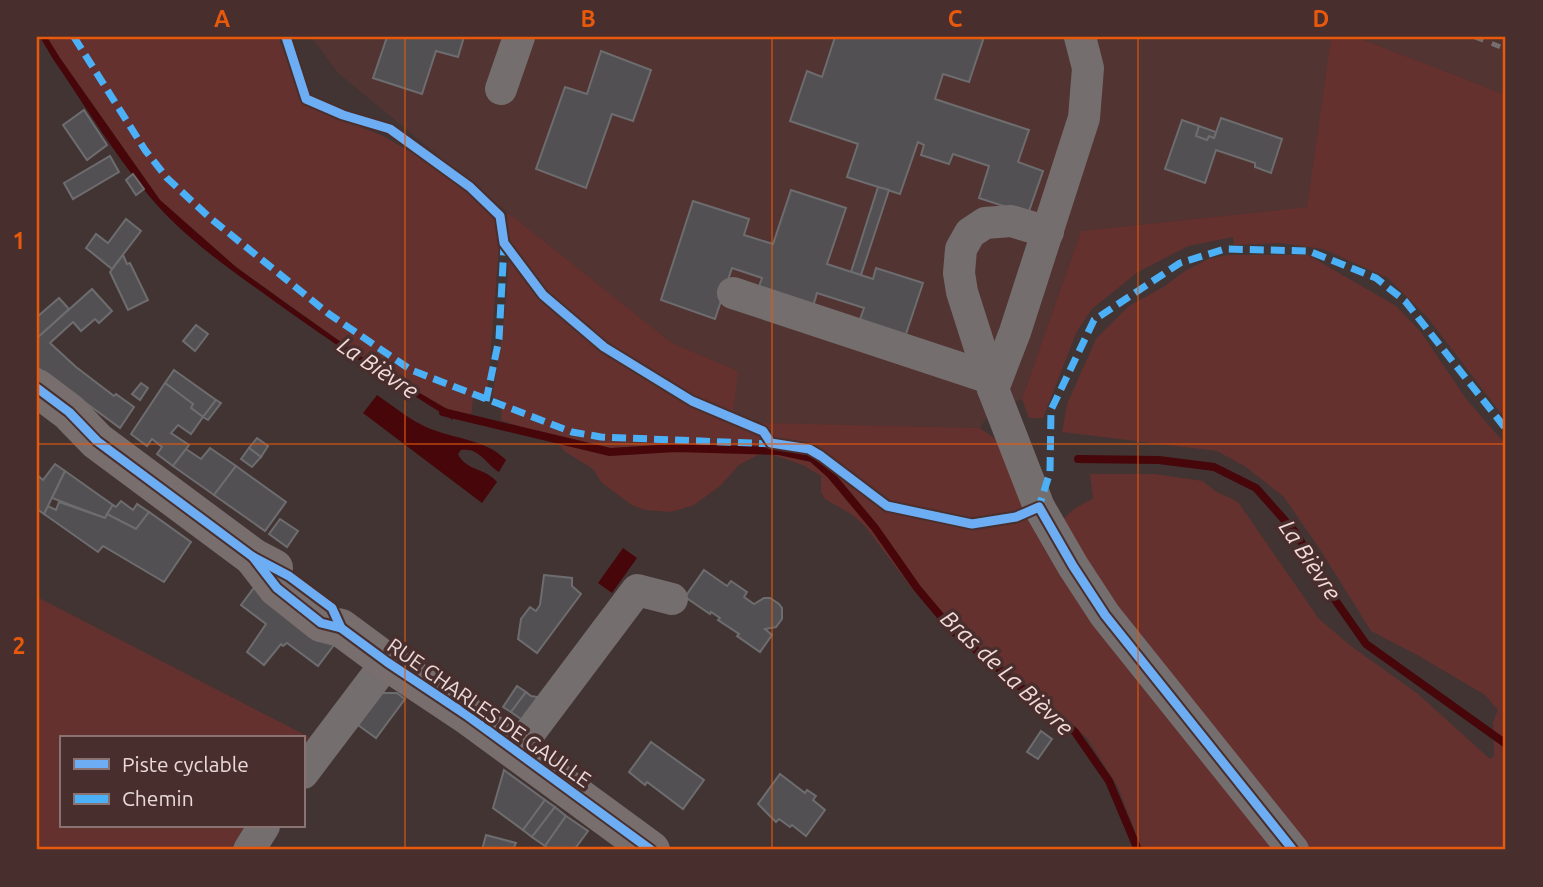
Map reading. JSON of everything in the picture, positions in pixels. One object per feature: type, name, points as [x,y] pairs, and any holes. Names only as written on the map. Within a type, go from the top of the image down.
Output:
[{"type":"main road","name":"RUE CHARLES DE GAULLE","points":[[37,388],[69,412],[97,441]]},
{"type":"main road","name":"RUE CHARLES DE GAULLE","points":[[37,410],[97,441],[253,557],[284,593],[321,623],[341,628],[516,751],[650,850]]},
{"type":"street","points":[[501,89],[519,37]]},
{"type":"street","points":[[992,383],[1048,232],[1084,118],[1087,68],[1080,37]]},
{"type":"street","points":[[1048,232],[1011,221],[985,223],[970,233],[961,249],[959,273],[962,292],[992,383],[1039,507],[1105,615],[1144,661],[1285,844],[1293,850]]},
{"type":"street","points":[[733,293],[992,383]]},
{"type":"street","points":[[516,751],[637,590],[672,598]]},
{"type":"street","points":[[304,772],[387,662]]},
{"type":"street","points":[[249,850],[263,828]]},
{"type":"shaded area","points":[[40,37],[47,37],[160,200],[236,267],[379,369],[452,412],[453,420],[310,326],[222,263],[181,229],[129,171]]},
{"type":"shaded area","points":[[47,37],[278,37],[303,99],[313,108],[383,136],[425,160],[479,201],[491,212],[500,232],[488,386],[485,396],[474,393],[471,414],[452,412],[379,369],[236,267],[160,200]]},
{"type":"shaded area","points":[[311,37],[1331,37],[1307,207],[1081,231],[1022,399],[992,409],[980,428],[732,422],[737,371],[672,343],[338,73]]},
{"type":"shaded area","points":[[1331,37],[1356,37],[1506,95],[1506,420],[1428,318],[1388,278],[1323,249],[1281,243],[1234,245],[1233,237],[1188,246],[1138,272],[1092,309],[1077,331],[1043,418],[1029,418],[1022,399],[1081,231],[1307,207]]},
{"type":"shaded area","points":[[1356,37],[1506,37],[1506,95]]},
{"type":"shaded area","points":[[507,212],[672,343],[738,371],[732,422],[980,428],[998,441],[1018,496],[1285,850],[1142,850],[1118,787],[1087,738],[1010,670],[984,653],[930,607],[913,590],[865,526],[851,514],[825,499],[821,492],[821,476],[803,465],[770,454],[760,454],[739,465],[720,486],[694,505],[671,512],[645,510],[632,505],[602,483],[593,469],[564,451],[556,440],[501,420],[502,400],[492,397],[506,305]]},
{"type":"shaded area","points":[[1228,255],[1308,255],[1396,306],[1420,331],[1467,400],[1506,445],[1506,850],[1310,850],[1290,830],[1196,716],[1058,523],[1077,507],[1093,499],[1090,474],[1154,474],[1203,481],[1215,491],[1238,502],[1319,619],[1351,646],[1418,694],[1490,759],[1494,756],[1493,722],[1498,710],[1485,695],[1371,631],[1284,497],[1246,467],[1217,451],[1062,432],[1067,404],[1096,339],[1129,306],[1208,259]]},
{"type":"shaded area","points":[[377,395],[424,426],[488,447],[506,460],[499,472],[473,451],[461,450],[458,454],[466,464],[497,482],[482,503],[363,413]]},
{"type":"shaded area","points":[[623,548],[637,558],[612,593],[598,583]]},
{"type":"shaded area","points":[[37,597],[309,737],[304,744],[304,736],[60,736],[60,828],[244,828],[230,850],[37,850]]},
{"type":"building","points":[[387,37],[464,37],[458,57],[436,51],[422,94],[373,78]]},
{"type":"building","points":[[835,37],[984,37],[969,82],[943,74],[935,99],[1029,130],[1018,162],[1043,171],[1028,214],[979,198],[989,166],[953,154],[949,164],[921,155],[924,145],[918,142],[900,194],[847,177],[858,144],[790,121],[807,71],[822,77]]},
{"type":"building","points":[[601,51],[651,70],[633,121],[612,114],[586,188],[536,169],[565,87],[587,94]]},
{"type":"building","points":[[84,110],[107,145],[87,160],[63,125]]},
{"type":"building","points":[[1221,118],[1282,139],[1271,173],[1255,167],[1255,163],[1216,150],[1205,183],[1165,169],[1182,120],[1199,126],[1196,136],[1207,140],[1209,136],[1214,138]]},
{"type":"building","points":[[1199,126],[1216,132],[1214,138],[1209,136],[1207,140],[1196,136]]},
{"type":"building","points":[[110,156],[119,172],[73,199],[64,183]]},
{"type":"building","points":[[133,174],[144,189],[136,195],[126,180]]},
{"type":"building","points":[[878,187],[889,190],[861,275],[851,272]]},
{"type":"building","points":[[791,190],[846,208],[827,264],[873,279],[876,268],[923,283],[904,340],[858,325],[864,308],[817,293],[812,310],[757,292],[762,278],[732,268],[715,319],[661,300],[693,201],[749,219],[744,235],[773,244]]},
{"type":"building","points":[[126,219],[141,231],[112,269],[86,248],[96,234],[108,243]]},
{"type":"building","points":[[123,255],[127,264],[130,263],[148,300],[128,310],[110,272]]},
{"type":"building","points":[[92,289],[112,311],[99,323],[95,319],[81,331],[73,322],[50,343],[114,396],[116,394],[134,407],[120,428],[37,367],[37,338]]},
{"type":"building","points":[[59,298],[69,309],[37,338],[37,317]]},
{"type":"building","points":[[196,325],[208,334],[195,351],[183,341]]},
{"type":"building","points":[[174,370],[216,400],[203,417],[191,408],[193,404],[165,383]]},
{"type":"building","points":[[141,383],[148,388],[140,400],[132,394]]},
{"type":"building","points":[[165,383],[193,404],[191,408],[203,417],[191,434],[178,425],[171,433],[189,445],[173,466],[157,454],[162,447],[152,439],[147,446],[131,434]]},
{"type":"building","points":[[216,400],[221,403],[208,420],[203,417]]},
{"type":"building","points":[[257,438],[268,446],[261,457],[249,448]]},
{"type":"building","points":[[210,448],[236,466],[214,495],[173,466],[186,449],[201,459]]},
{"type":"building","points":[[249,448],[261,457],[252,467],[241,459]]},
{"type":"building","points":[[55,464],[65,471],[44,514],[37,509],[37,475],[43,480]]},
{"type":"building","points":[[236,466],[286,502],[265,531],[214,495]]},
{"type":"building","points":[[65,471],[113,505],[105,518],[52,498]]},
{"type":"building","points":[[121,501],[133,510],[137,504],[149,512],[136,529],[107,514],[113,505],[116,507]]},
{"type":"building","points":[[59,502],[105,518],[107,514],[136,529],[149,512],[191,542],[164,582],[103,546],[98,552],[44,514],[48,506],[56,510]]},
{"type":"building","points":[[280,519],[298,531],[287,547],[269,534]]},
{"type":"building","points":[[704,570],[727,586],[731,581],[747,592],[744,597],[754,604],[764,598],[770,598],[782,608],[782,619],[776,627],[765,629],[772,635],[760,652],[718,620],[720,618],[685,597]]},
{"type":"building","points":[[544,575],[572,578],[572,586],[581,594],[537,653],[518,639],[521,619],[530,607],[536,611],[540,605]]},
{"type":"building","points":[[256,585],[334,645],[318,666],[287,643],[283,646],[281,644],[264,665],[247,652],[266,624],[241,605]]},
{"type":"building","points":[[517,686],[526,692],[511,712],[503,707]]},
{"type":"building","points":[[526,692],[531,696],[544,698],[525,722],[511,712]]},
{"type":"building","points":[[382,693],[397,693],[405,699],[376,738],[358,725]]},
{"type":"building","points":[[1041,731],[1052,739],[1038,759],[1027,752]]},
{"type":"building","points":[[651,742],[704,780],[683,809],[629,772]]},
{"type":"building","points":[[504,770],[545,800],[523,830],[493,808]]},
{"type":"building","points":[[780,774],[805,793],[807,790],[816,796],[813,800],[825,810],[806,836],[792,825],[790,827],[779,819],[776,822],[758,804]]},
{"type":"building","points":[[545,800],[555,807],[532,837],[523,830]]},
{"type":"building","points":[[555,807],[566,816],[545,846],[532,837]]},
{"type":"building","points":[[566,816],[588,831],[574,850],[550,850],[545,846]]},
{"type":"building","points":[[486,835],[516,843],[513,850],[482,850]]},
{"type":"waterway","name":"Bras de La Bièvre","points":[[443,412],[610,452],[675,448],[779,451],[812,458],[830,474],[875,528],[917,588],[954,632],[1075,732],[1109,781],[1138,850]]},
{"type":"waterway","name":"La Bièvre","points":[[1078,459],[1159,460],[1214,467],[1256,488],[1296,533],[1333,597],[1366,644],[1506,744]]},
{"type":"railway","points":[[1475,37],[1506,49]]},
{"type":"marked path","points":[[74,37],[145,150],[167,178],[209,217],[329,314],[411,370],[572,432],[601,437],[774,444]]},
{"type":"marked path","points":[[486,401],[499,339],[504,245]]},
{"type":"marked path","points":[[1035,509],[1039,507],[1050,472],[1051,410],[1094,320],[1180,263],[1225,249],[1309,251],[1376,278],[1405,301],[1506,429]]},
{"type":"cycle path","points":[[286,37],[306,99],[343,115],[390,129],[470,187],[500,216],[504,243],[543,295],[604,347],[692,401],[763,431],[771,443],[809,449],[887,506],[972,524],[1016,517],[1039,507],[1105,615],[1293,850]]},
{"type":"cycle path","points":[[37,388],[69,412],[97,441],[253,557],[289,576],[332,608],[341,628]]},
{"type":"cycle path","points":[[253,557],[277,588],[321,623],[341,628],[468,716],[651,850]]}]
